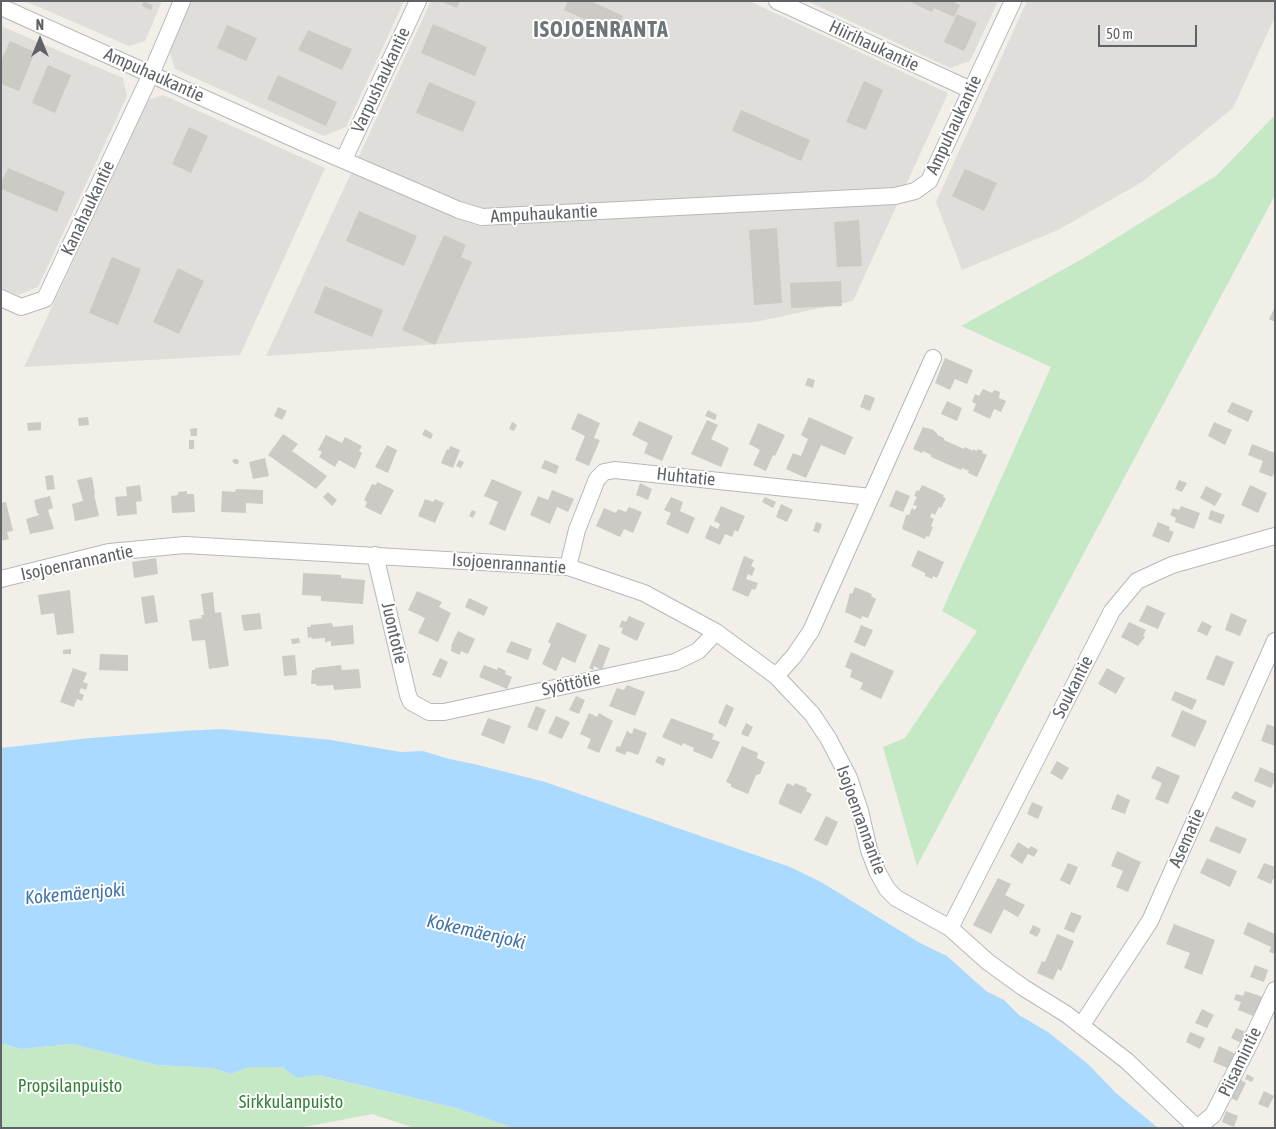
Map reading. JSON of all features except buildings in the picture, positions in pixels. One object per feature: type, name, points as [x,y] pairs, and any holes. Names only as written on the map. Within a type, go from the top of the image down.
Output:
[{"type":"street","name":"Kanahaukantie","points":[[1,298],[21,307],[45,299],[151,74],[182,1]]},
{"type":"street","name":"Varpushaukantie","points":[[344,159],[418,1]]},
{"type":"street","name":"Hiirihaukantie","points":[[777,1],[971,90]]},
{"type":"street","name":"Ampuhaukantie","points":[[1,7],[299,141],[459,210],[482,217],[895,196],[915,191],[929,181],[1013,1]]},
{"type":"street","points":[[776,676],[794,656],[811,631],[933,358]]},
{"type":"street","name":"Huhtatie","points":[[568,567],[577,530],[597,479],[604,472],[614,470],[870,497]]},
{"type":"street","name":"Soukantie","points":[[950,928],[1112,610],[1137,581],[1172,565],[1275,536]]},
{"type":"street","name":"Isojoenrannantie","points":[[1,579],[108,552],[185,545],[568,567],[644,593],[716,632],[776,676],[812,714],[828,738],[849,778],[860,811],[869,850],[877,871],[887,889],[896,898],[950,928],[988,962],[1024,988],[1066,1014],[1127,1061],[1197,1128]]},
{"type":"street","name":"Juontotie","points":[[375,555],[408,695],[411,702],[418,707]]},
{"type":"street","name":"Syöttötie","points":[[418,707],[429,712],[444,712],[675,662],[698,652],[716,632]]},
{"type":"street","name":"Asematie","points":[[1081,1026],[1150,920],[1275,641]]},
{"type":"street","name":"Piisamintie","points":[[1197,1128],[1213,1115],[1275,990]]},
{"type":"shaded area","points":[[25,1],[162,1],[145,41],[129,46]]},
{"type":"shaded area","points":[[191,1],[404,1],[346,127],[324,136],[175,69],[169,50]]},
{"type":"shaded area","points":[[431,1],[749,1],[948,93],[853,301],[755,322],[266,356]]},
{"type":"shaded area","points":[[807,1],[998,1],[970,61],[950,68]]},
{"type":"shaded area","points":[[1027,1],[1275,1],[1275,17],[1233,108],[1142,182],[1058,230],[962,270],[936,202]]},
{"type":"shaded area","points":[[1,26],[123,78],[127,96],[38,287],[18,295],[1,288]]},
{"type":"shaded area","points":[[163,95],[325,168],[240,355],[24,367],[148,100]]},
{"type":"green space","points":[[1275,115],[1275,195],[917,866],[883,747],[905,738],[977,631],[942,611],[1051,367],[961,326],[1084,258],[1216,176]]},
{"type":"green space","name":"Propsilanpuisto","points":[[1,1043],[21,1049],[72,1044],[157,1065],[213,1068],[231,1074],[249,1067],[282,1067],[297,1078],[317,1075],[456,1108],[514,1128],[415,1128],[372,1114],[299,1128],[1,1128]]},
{"type":"water","name":"Kokemäenjoki","points":[[221,729],[331,740],[401,752],[423,751],[545,782],[790,867],[821,882],[920,943],[947,956],[986,991],[1004,1000],[1019,1015],[1048,1032],[1088,1064],[1116,1093],[1158,1128],[514,1128],[456,1108],[318,1075],[297,1078],[282,1067],[249,1067],[231,1074],[213,1068],[157,1065],[72,1044],[21,1049],[1,1043],[1,748],[90,738]]},
{"type":"district","name":"ISOJOENRANTA","points":[[601,30]]},
{"type":"park label","name":"Sirkkulanpuisto","points":[[291,1102]]}]
